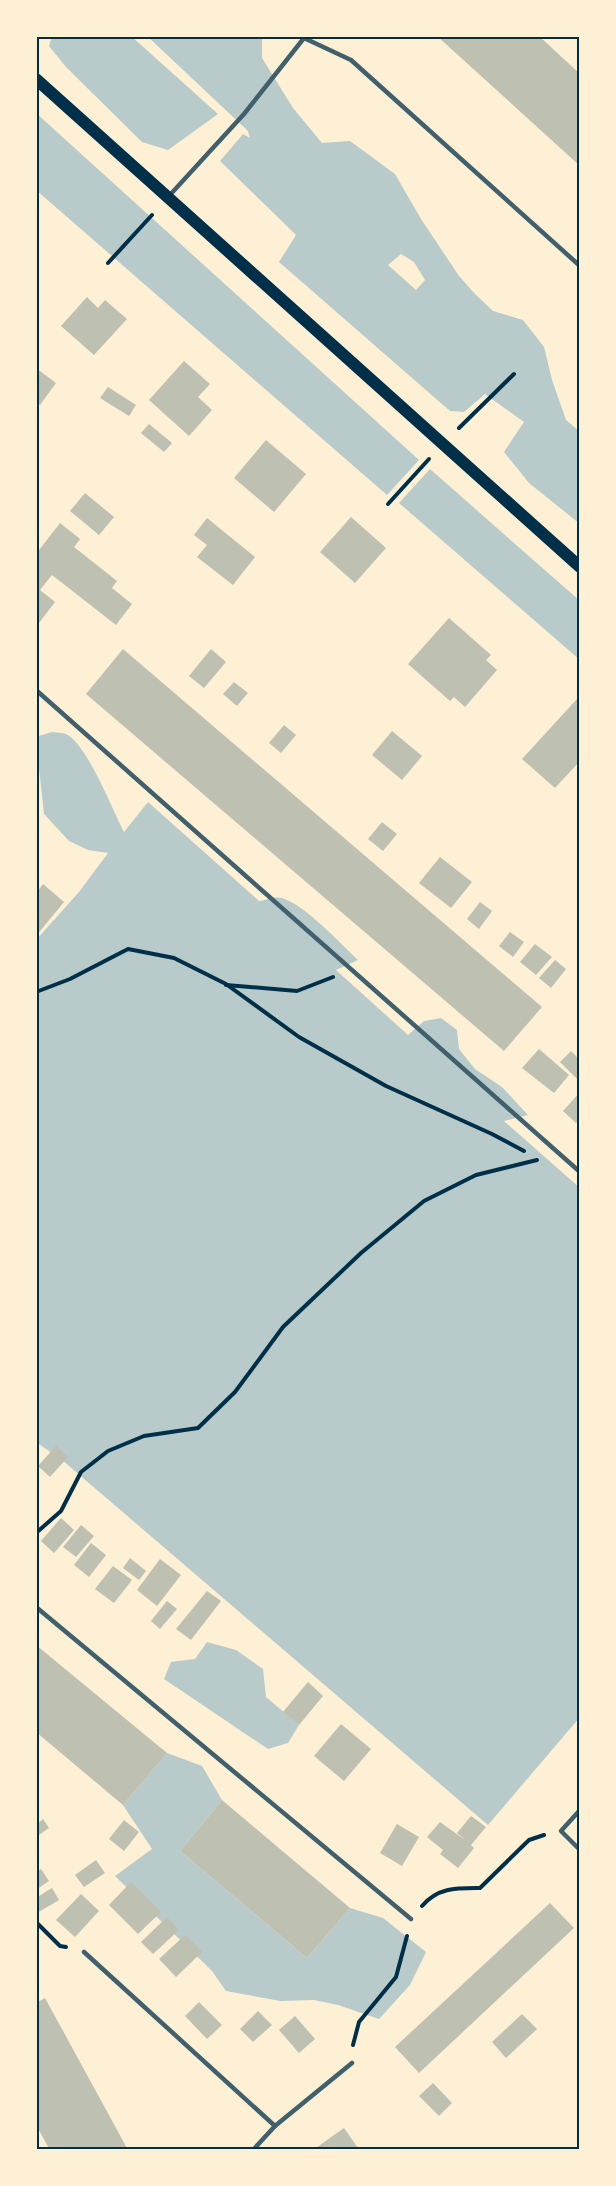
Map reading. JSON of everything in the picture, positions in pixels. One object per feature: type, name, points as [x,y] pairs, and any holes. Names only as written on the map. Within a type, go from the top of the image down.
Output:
[{"type":"main road","points":[[36,79],[580,567]]},
{"type":"lane","points":[[167,198],[244,114],[303,37],[351,60],[580,266]]},
{"type":"lane","points":[[36,690],[580,1172]]},
{"type":"lane","points":[[36,1607],[411,1919]]},
{"type":"lane","points":[[580,1810],[561,1831],[580,1850]]},
{"type":"lane","points":[[84,1952],[275,2126]]},
{"type":"lane","points":[[253,2150],[275,2126],[352,2063]]},
{"type":"path","points":[[108,263],[167,198]]},
{"type":"path","points":[[36,992],[70,979],[128,949],[174,958],[226,984],[299,1037],[377,1080],[492,1134],[539,1159],[476,1175],[424,1201],[361,1253],[283,1327],[235,1392],[198,1428],[144,1436],[108,1450],[81,1472],[61,1511],[36,1533]]},
{"type":"path","points":[[226,984],[297,991],[351,970]]},
{"type":"path","points":[[352,2063],[350,2055],[359,2022],[396,1977],[411,1919],[430,1895],[454,1888],[480,1888],[529,1840],[561,1831]]},
{"type":"path","points":[[36,1922],[60,1946],[84,1952]]},
{"type":"shaded area","points":[[52,36],[131,36],[218,114],[168,150],[142,142],[66,67],[49,46]]},
{"type":"shaded area","points":[[147,36],[262,36],[262,58],[293,108],[322,143],[350,141],[395,174],[421,219],[459,276],[493,311],[523,320],[544,347],[552,380],[566,420],[580,432],[580,524],[529,483],[504,452],[524,422],[485,394],[464,412],[450,411],[279,262],[296,235],[220,161],[243,134],[250,138],[248,131]],"holes":[[[401,254],[414,262],[425,280],[416,290],[388,265]]]},
{"type":"shaded area","points":[[36,113],[419,460],[387,495],[36,190]]},
{"type":"shaded area","points":[[430,469],[580,601],[580,660],[399,503]]},
{"type":"shaded area","points":[[52,732],[66,734],[82,750],[124,832],[148,802],[259,901],[282,898],[301,908],[322,925],[358,960],[336,970],[408,1035],[424,1021],[441,1018],[457,1030],[459,1049],[475,1069],[502,1087],[528,1115],[504,1121],[580,1188],[580,1717],[488,1825],[62,1460],[36,1442],[36,940],[79,892],[108,853],[88,850],[69,841],[44,814],[39,768],[39,736]]},
{"type":"shaded area","points":[[207,1642],[236,1650],[263,1669],[266,1697],[299,1725],[288,1743],[268,1749],[164,1679],[171,1662],[195,1659]]},
{"type":"shaded area","points":[[167,1753],[202,1766],[222,1800],[180,1851],[307,1958],[350,1908],[383,1918],[426,1952],[410,1985],[379,2019],[338,2005],[314,2000],[280,2001],[226,1991],[212,1971],[115,1876],[152,1849],[123,1805]]},
{"type":"building","points":[[437,36],[539,36],[580,74],[580,166]]},
{"type":"building","points":[[87,297],[98,308],[105,300],[127,319],[94,355],[61,326]]},
{"type":"building","points":[[184,361],[210,384],[198,397],[212,410],[189,436],[149,400]]},
{"type":"building","points":[[36,368],[56,383],[40,405],[36,402]]},
{"type":"building","points":[[108,387],[136,405],[129,416],[100,398]]},
{"type":"building","points":[[149,424],[172,443],[164,452],[141,433]]},
{"type":"building","points":[[266,440],[306,474],[274,512],[234,478]]},
{"type":"building","points":[[85,493],[114,517],[99,535],[70,511]]},
{"type":"building","points":[[351,517],[386,548],[355,583],[320,552]]},
{"type":"building","points":[[207,518],[255,557],[233,585],[197,557],[207,545],[194,535]]},
{"type":"building","points":[[60,523],[80,539],[74,547],[117,581],[112,588],[132,604],[116,625],[52,575],[40,590],[55,602],[39,623],[36,620],[36,554]]},
{"type":"building","points":[[449,618],[491,655],[486,660],[497,670],[465,707],[454,697],[450,701],[408,664]]},
{"type":"building","points":[[123,649],[542,1007],[504,1051],[86,694]]},
{"type":"building","points":[[211,649],[226,662],[204,688],[189,676]]},
{"type":"building","points":[[234,682],[248,693],[237,706],[223,694]]},
{"type":"building","points":[[577,699],[580,702],[580,761],[555,788],[522,759]]},
{"type":"building","points":[[284,725],[296,735],[281,753],[269,743]]},
{"type":"building","points":[[392,731],[422,756],[402,780],[372,755]]},
{"type":"building","points":[[382,822],[397,834],[383,851],[368,839]]},
{"type":"building","points":[[440,857],[472,882],[451,908],[419,883]]},
{"type":"building","points":[[43,884],[64,902],[36,936],[36,893]]},
{"type":"building","points":[[480,902],[492,911],[479,929],[467,919]]},
{"type":"building","points":[[510,932],[524,942],[513,957],[499,946]]},
{"type":"building","points":[[535,944],[552,957],[536,975],[520,962]]},
{"type":"building","points":[[555,960],[566,969],[551,988],[539,978]]},
{"type":"building","points":[[539,1049],[569,1075],[554,1093],[522,1068]]},
{"type":"building","points":[[571,1051],[580,1060],[580,1082],[560,1062]]},
{"type":"building","points":[[580,1092],[580,1119],[576,1123],[563,1111]]},
{"type":"building","points":[[56,1446],[68,1457],[50,1477],[38,1466]]},
{"type":"building","points":[[61,1518],[74,1530],[54,1553],[41,1541]]},
{"type":"building","points":[[81,1525],[94,1536],[76,1557],[63,1547]]},
{"type":"building","points":[[91,1543],[106,1555],[89,1577],[74,1565]]},
{"type":"building","points":[[130,1558],[146,1571],[139,1580],[123,1568]]},
{"type":"building","points":[[160,1559],[181,1575],[157,1606],[137,1590]]},
{"type":"building","points":[[113,1566],[132,1580],[114,1603],[95,1589]]},
{"type":"building","points":[[207,1591],[221,1601],[191,1640],[176,1629]]},
{"type":"building","points":[[167,1601],[177,1609],[160,1629],[151,1621]]},
{"type":"building","points":[[36,1645],[167,1753],[123,1805],[36,1732]]},
{"type":"building","points":[[308,1682],[323,1696],[299,1725],[283,1712]]},
{"type":"building","points":[[341,1724],[371,1749],[344,1781],[314,1756]]},
{"type":"building","points":[[222,1800],[350,1908],[307,1958],[180,1851]]},
{"type":"building","points":[[471,1816],[486,1827],[471,1845],[474,1848],[458,1868],[440,1854],[443,1850],[427,1837],[440,1822],[465,1840],[457,1833]]},
{"type":"building","points":[[43,1819],[49,1828],[36,1837],[36,1825]]},
{"type":"building","points":[[124,1820],[139,1832],[124,1851],[109,1839]]},
{"type":"building","points":[[397,1824],[419,1837],[402,1866],[380,1853]]},
{"type":"building","points":[[96,1860],[105,1873],[84,1887],[75,1875]]},
{"type":"building","points":[[41,1869],[49,1881],[36,1890],[36,1872]]},
{"type":"building","points":[[131,1882],[161,1912],[138,1934],[109,1905]]},
{"type":"building","points":[[52,1888],[59,1900],[37,1913],[36,1898]]},
{"type":"building","points":[[81,1894],[99,1911],[75,1937],[56,1920]]},
{"type":"building","points":[[550,1903],[574,1928],[419,2073],[395,2047]]},
{"type":"building","points":[[167,1917],[179,1930],[153,1954],[141,1942]]},
{"type":"building","points":[[185,1935],[202,1952],[176,1977],[159,1959]]},
{"type":"building","points":[[45,1998],[128,2150],[50,2150],[36,2125],[36,2003]]},
{"type":"building","points":[[199,2002],[222,2025],[207,2039],[185,2016]]},
{"type":"building","points":[[258,2011],[272,2025],[253,2042],[240,2029]]},
{"type":"building","points":[[522,2014],[537,2029],[506,2058],[492,2042]]},
{"type":"building","points":[[295,2016],[315,2039],[299,2053],[279,2030]]},
{"type":"building","points":[[433,2083],[452,2103],[439,2116],[419,2096]]},
{"type":"building","points":[[344,2128],[358,2148],[355,2150],[313,2150]]}]
